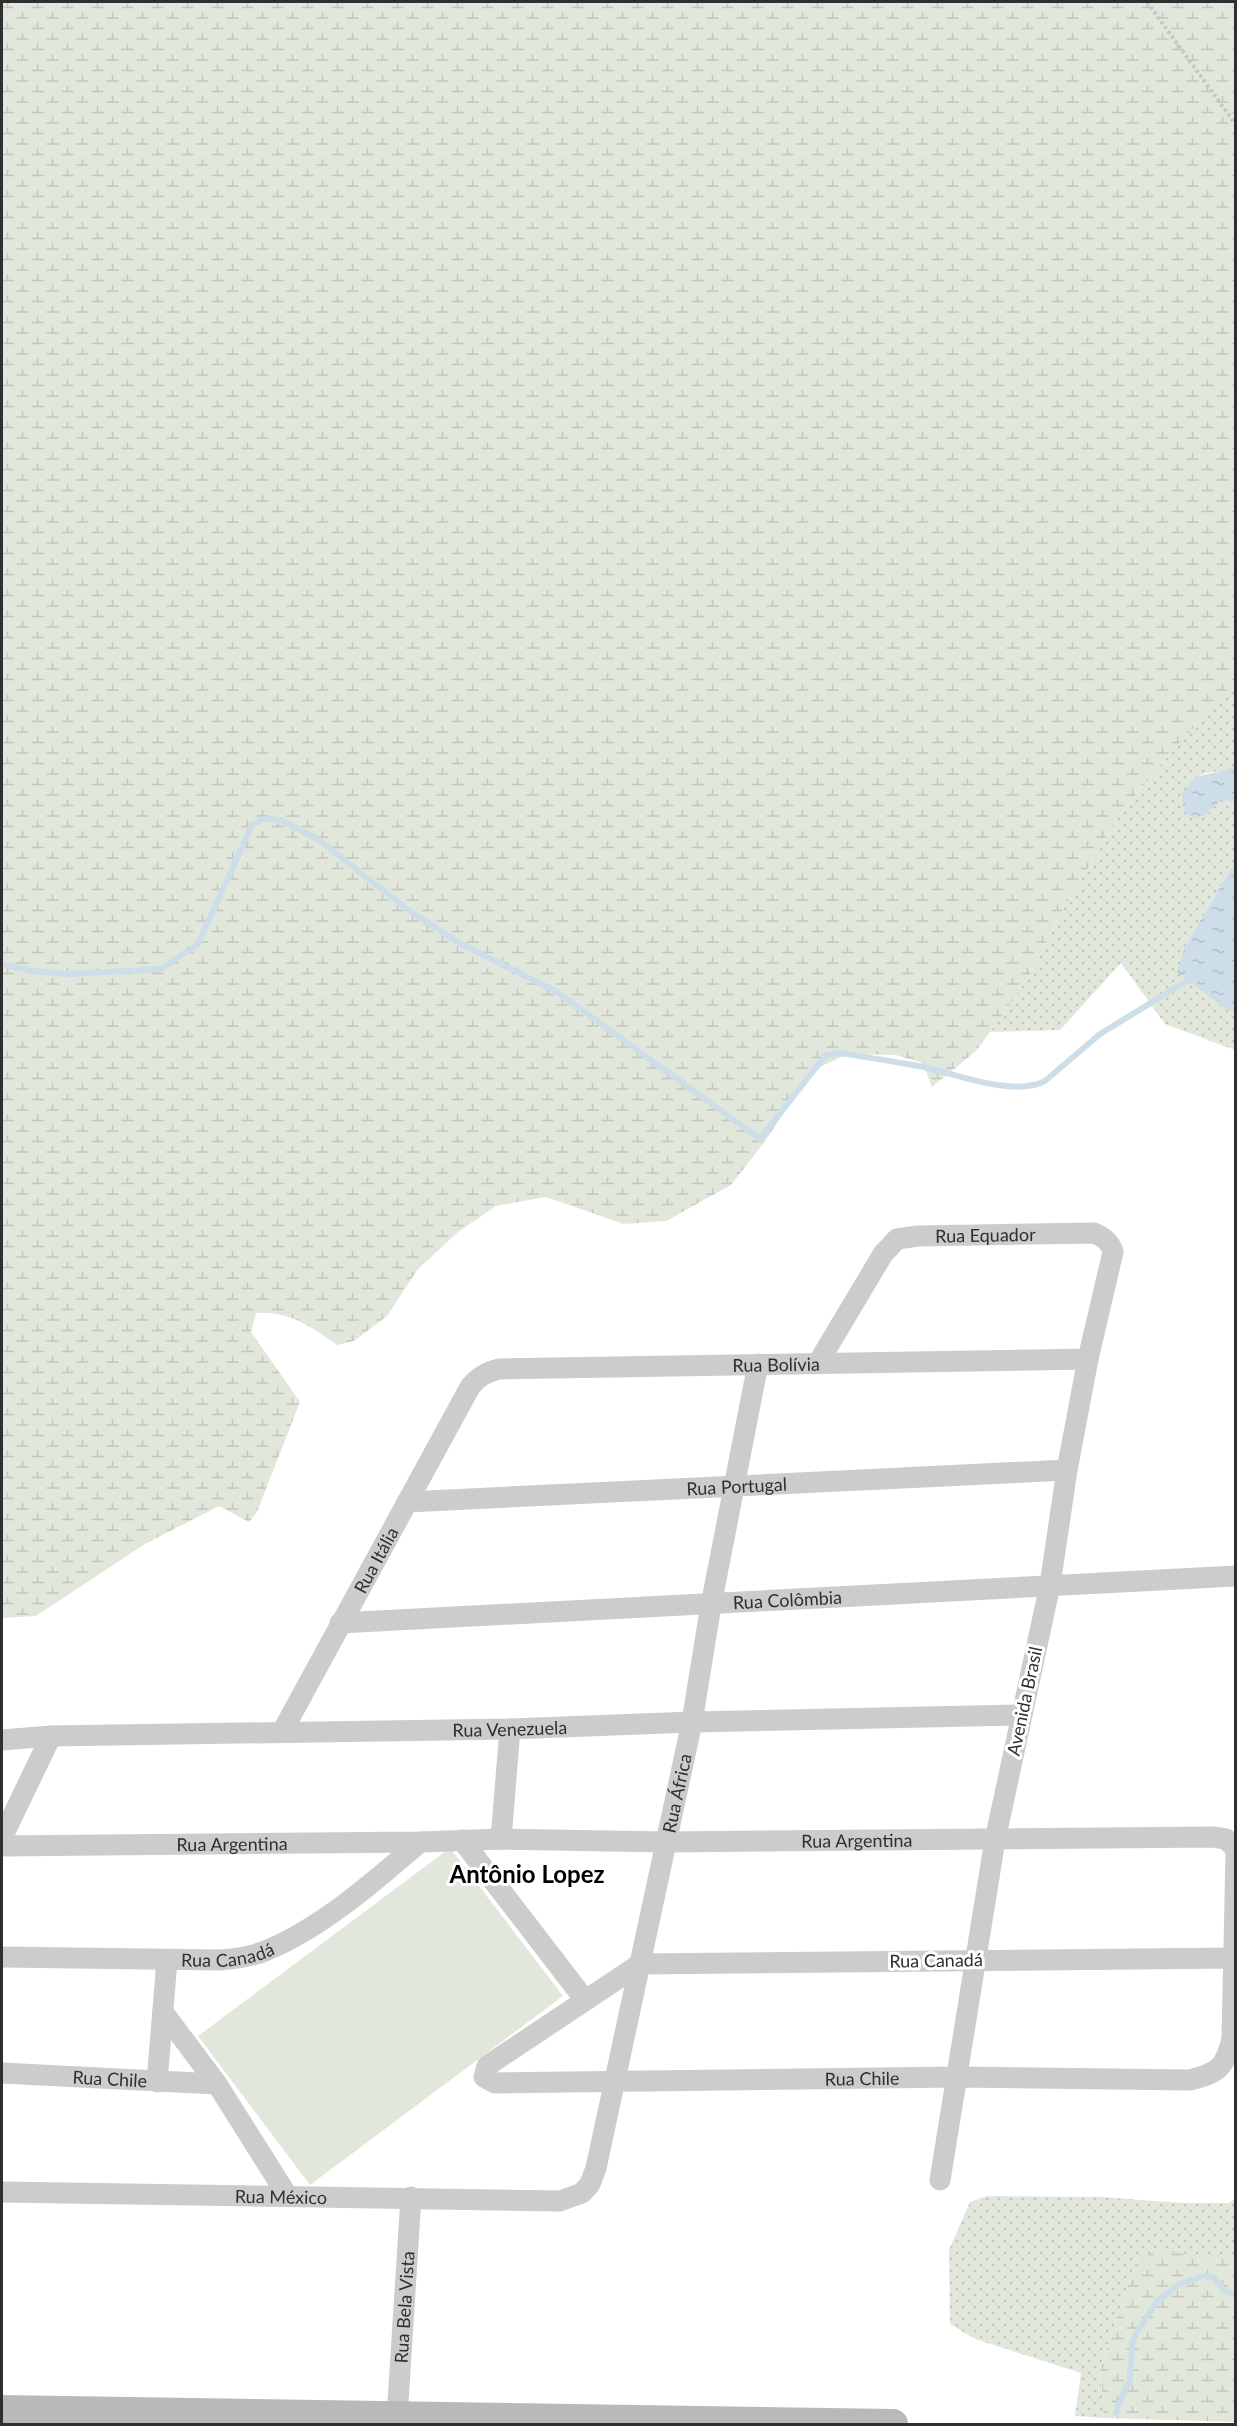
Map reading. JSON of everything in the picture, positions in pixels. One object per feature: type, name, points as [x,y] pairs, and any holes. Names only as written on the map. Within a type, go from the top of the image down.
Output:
[{"type":"main road","points":[[2,2410],[893,2424]]},
{"type":"street","name":"Rua Equador","points":[[818,1363],[883,1254],[890,1245],[903,1237],[1094,1233]]},
{"type":"street","name":"Avenida Brasil","points":[[940,2180],[995,1840],[1020,1715],[1050,1585],[1066,1470],[1088,1359],[1113,1252],[1107,1241],[1094,1233]]},
{"type":"street","name":"Rua Bolívia","points":[[470,1387],[481,1375],[499,1369],[1088,1359]]},
{"type":"street","name":"Rua África","points":[[560,2201],[582,2193],[590,2184],[596,2168],[692,1722],[711,1605],[758,1364]]},
{"type":"street","name":"Rua Itália","points":[[282,1732],[470,1387]]},
{"type":"street","name":"Rua Portugal","points":[[407,1502],[734,1488],[1066,1470]]},
{"type":"street","name":"Rua Colômbia","points":[[340,1623],[1236,1576]]},
{"type":"street","name":"Rua Venezuela","points":[[2,1740],[51,1736],[510,1729],[692,1722],[1020,1715]]},
{"type":"street","points":[[501,1839],[510,1729]]},
{"type":"street","points":[[2,1838],[51,1736]]},
{"type":"street","name":"Rua Argentina","points":[[2,1846],[420,1842],[501,1839],[666,1842],[1213,1837],[1226,1839],[1236,1851]]},
{"type":"street","points":[[462,1840],[585,2000],[640,1964]]},
{"type":"street","name":"Rua Canadá","points":[[2,1957],[220,1960],[246,1957],[265,1951],[296,1935],[362,1892],[420,1842]]},
{"type":"street","points":[[1233,1958],[1236,1851]]},
{"type":"street","name":"Rua Canadá","points":[[640,1964],[1233,1958]]},
{"type":"street","name":"Rua Chile","points":[[585,2000],[487,2066],[484,2077],[495,2083],[957,2077],[1190,2080],[1209,2075],[1222,2066],[1228,2057],[1232,2039],[1233,1958]]},
{"type":"street","points":[[157,2082],[167,1960]]},
{"type":"street","points":[[163,2012],[217,2084],[287,2195]]},
{"type":"street","name":"Rua Chile","points":[[2,2073],[217,2084]]},
{"type":"street","name":"Rua México","points":[[2,2192],[560,2201]]},
{"type":"street","name":"Rua Bela Vista","points":[[397,2418],[411,2197]]},
{"type":"path","points":[[1147,2],[1236,125]]},
{"type":"green space","points":[[2,2],[1235,2],[1236,680],[1120,814],[1058,918],[1030,975],[976,1051],[932,1087],[923,1063],[896,1055],[848,1054],[811,1071],[766,1140],[731,1185],[666,1221],[624,1224],[546,1197],[496,1206],[458,1232],[418,1269],[387,1316],[354,1341],[337,1345],[309,1326],[289,1317],[256,1313],[251,1332],[300,1402],[257,1512],[249,1522],[219,1506],[145,1544],[36,1616],[2,1618]]},
{"type":"green space","points":[[1235,680],[1235,767],[1207,773],[1197,778],[1186,789],[1183,805],[1208,813],[1222,799],[1235,803],[1235,862],[1185,946],[1227,1010],[1235,1013],[1235,1050],[1165,1024],[1121,963],[1060,1030],[990,1032],[1030,975],[1058,918],[1120,814]]},
{"type":"green space","points":[[450,1848],[563,1996],[310,2185],[198,2036]]},
{"type":"green space","points":[[987,2196],[1101,2197],[1183,2203],[1229,2203],[1235,2198],[1235,2258],[1135,2264],[1100,2368],[1104,2418],[1075,2416],[1081,2373],[975,2339],[950,2324],[949,2250],[970,2202]]},
{"type":"green space","points":[[1154,2251],[1235,2258],[1235,2422],[1104,2418],[1100,2368],[1135,2264]]},
{"type":"water","points":[[1235,767],[1235,803],[1222,799],[1208,813],[1195,818],[1187,814],[1182,794],[1196,777]]},
{"type":"water","points":[[1235,862],[1235,1013],[1227,1010],[1177,972],[1185,946]]},
{"type":"waterway","points":[[2,964],[33,971],[69,974],[161,969],[198,944],[252,825],[263,819],[281,820],[319,840],[408,910],[461,944],[557,992],[760,1139],[825,1056],[839,1053],[918,1066],[1000,1085],[1016,1087],[1032,1085],[1045,1081],[1100,1034],[1185,982],[1195,980]]},
{"type":"waterway","points":[[1116,2413],[1130,2381],[1132,2344],[1157,2301],[1180,2284],[1204,2276],[1213,2277],[1225,2291],[1236,2295]]},
{"type":"district","name":"Antônio Lopez","points":[[527,1873]]}]
